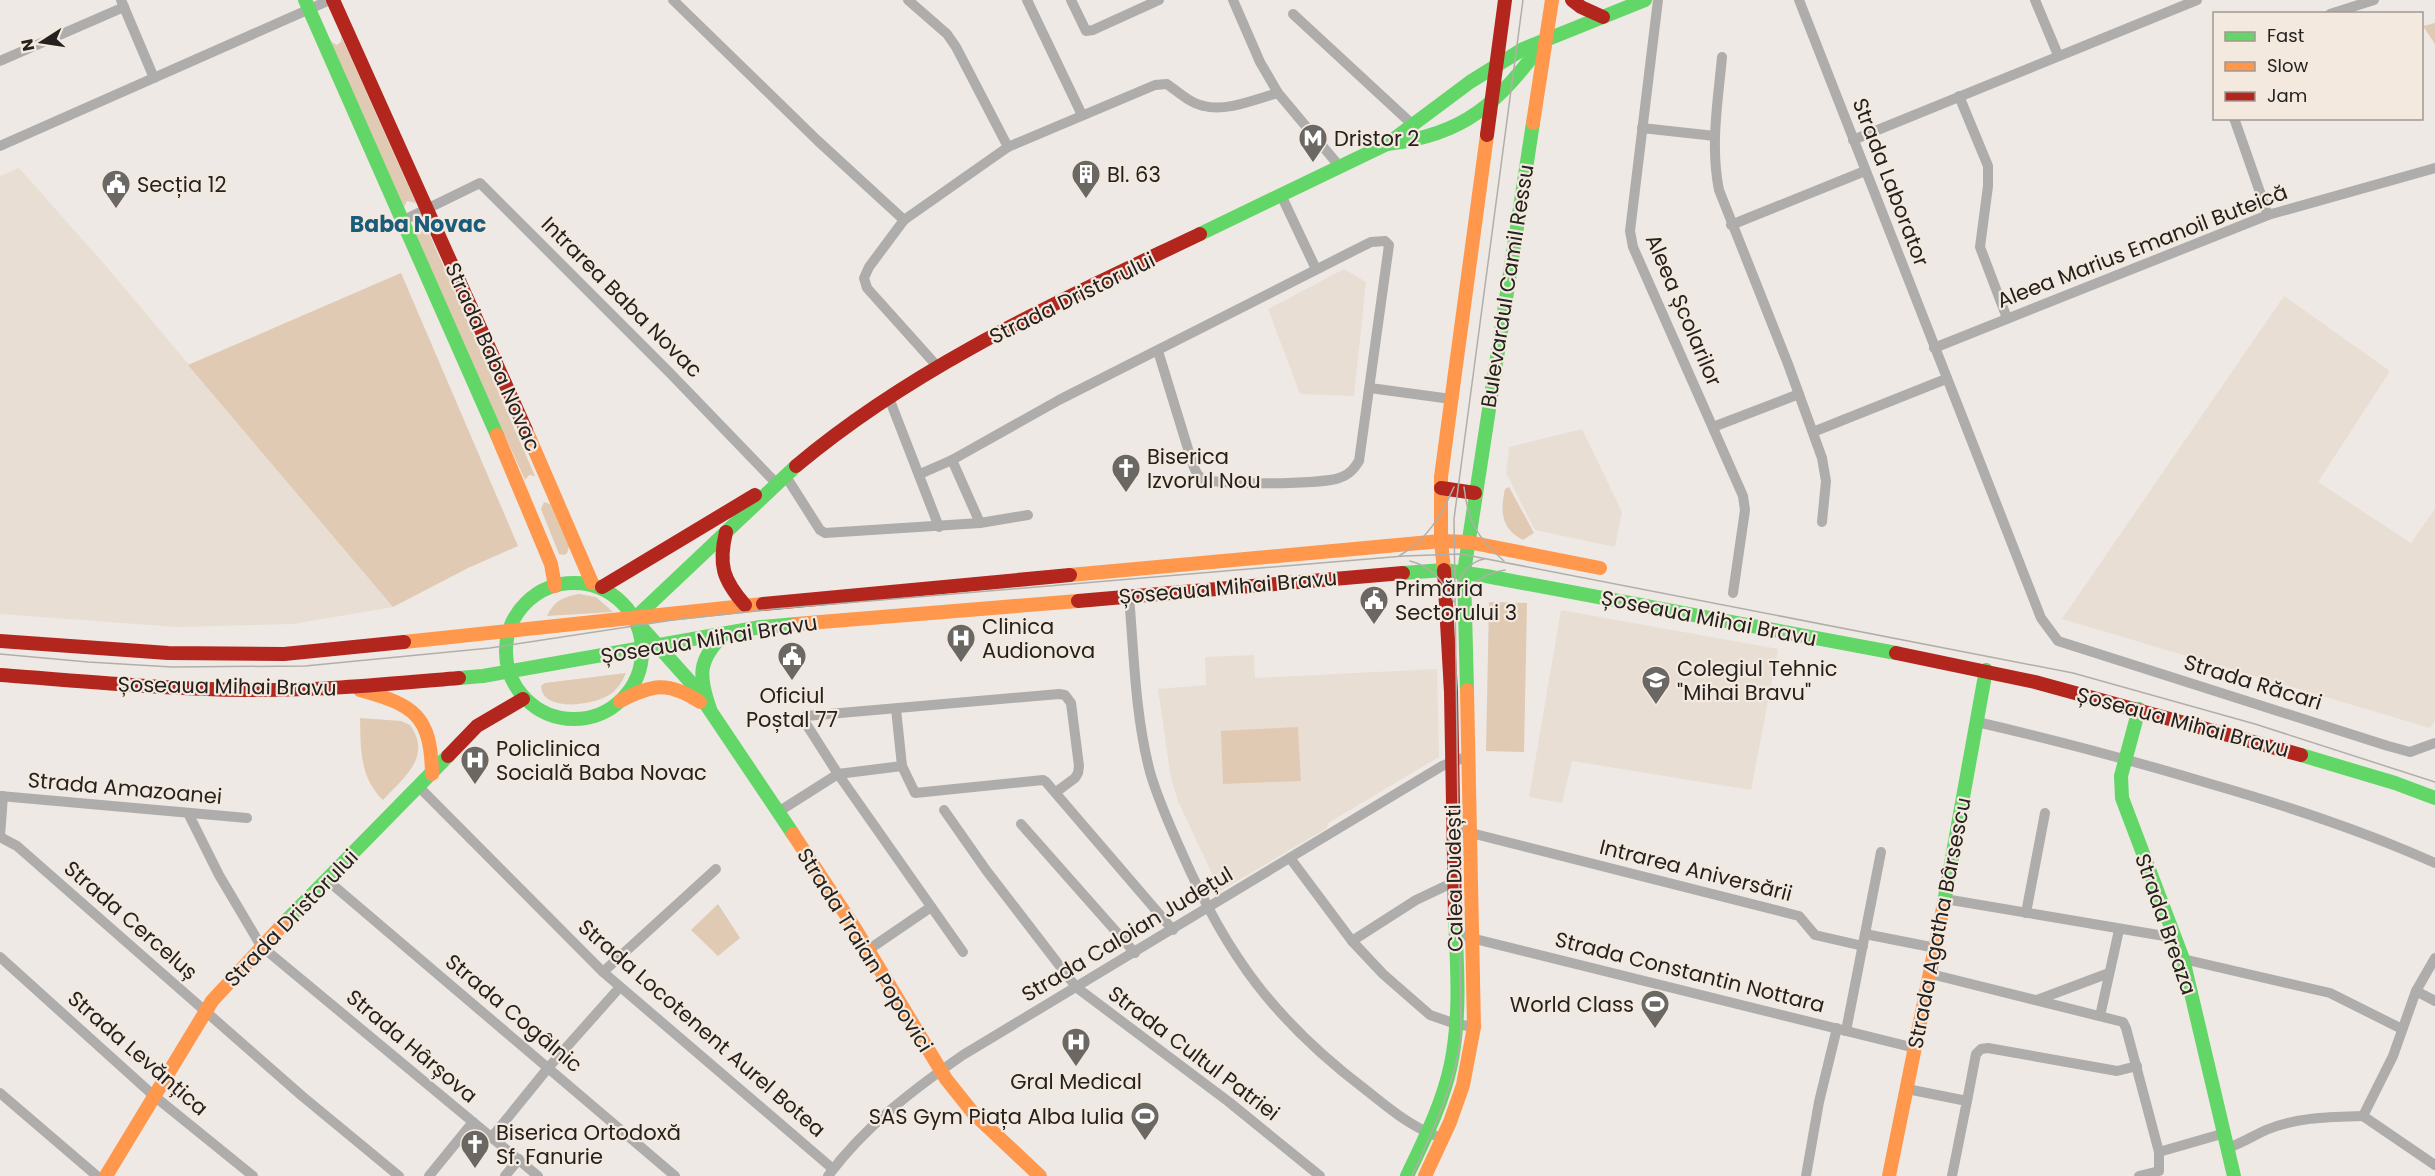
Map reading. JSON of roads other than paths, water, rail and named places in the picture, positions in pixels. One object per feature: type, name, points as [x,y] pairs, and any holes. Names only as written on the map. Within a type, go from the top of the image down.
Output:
[{"type":"main road","name":"Strada Baba Novac","points":[[332,0],[597,585]]},
{"type":"main road","name":"Bulevardul Camil Ressu","points":[[1444,570],[1441,541],[1441,488],[1505,0]]},
{"type":"main road","name":"Bulevardul Camil Ressu","points":[[1464,572],[1552,0]]},
{"type":"main road","points":[[1572,0],[1581,7],[1603,17]]},
{"type":"main road","points":[[1546,39],[1645,0]]},
{"type":"main road","name":"Strada Baba Novac","points":[[307,5],[524,495],[551,564],[555,586]]},
{"type":"main road","name":"Strada Dristorului","points":[[634,619],[780,479],[824,443],[937,366],[1023,319],[1387,144],[1470,82],[1523,49],[1546,39]]},
{"type":"main road","name":"Strada Dristorului","points":[[1387,144],[1413,141],[1471,119],[1492,105],[1519,75],[1546,39]]},
{"type":"main road","name":"Strada Dristorului","points":[[597,585],[780,479]]},
{"type":"main road","points":[[1441,488],[1475,493]]},
{"type":"main road","points":[[726,532],[720,553],[722,570],[726,582],[745,605]]},
{"type":"main road","name":"Șoseaua Mihai Bravu","points":[[0,675],[177,688],[256,690],[350,687],[508,672],[777,625],[1129,596],[1398,559],[1441,541],[1468,542],[1600,568]]},
{"type":"main road","points":[[1509,580],[1513,551]]},
{"type":"main road","name":"Șoseaua Mihai Bravu","points":[[0,641],[168,653],[249,655],[321,651],[634,619],[745,605],[1398,559],[1444,570],[1509,580],[1986,670],[2139,709],[2309,757],[2395,783],[2435,798]]},
{"type":"main road","name":"Calea Dudești","points":[[1407,1176],[1428,1133],[1450,1072],[1456,1024],[1452,761],[1444,570]]},
{"type":"main road","name":"Calea Dudești","points":[[1425,1176],[1464,1083],[1472,1047],[1471,833],[1464,572]]},
{"type":"main road","points":[[523,699],[517,692],[508,672],[507,653],[510,630],[519,614],[531,599],[555,586],[579,582],[597,585]]},
{"type":"main road","name":"Strada Traian Popovici","points":[[597,585],[625,607],[693,685],[710,709],[868,950],[940,1071],[974,1114],[1040,1176]]},
{"type":"main road","points":[[620,702],[632,688],[640,672],[641,648],[634,619]]},
{"type":"main road","points":[[710,709],[702,689],[700,675],[703,659],[710,647],[724,634]]},
{"type":"main road","name":"Strada Traian Popovici","points":[[641,648],[693,685]]},
{"type":"main road","name":"Strada Agatha Bârsescu","points":[[1889,1176],[1931,975],[1986,670]]},
{"type":"main road","name":"Strada Traian Popovici","points":[[523,699],[548,715],[576,719],[598,716],[639,691],[652,686],[664,686],[685,692],[710,709]]},
{"type":"main road","points":[[350,687],[400,704],[424,723],[432,746],[432,774]]},
{"type":"main road","name":"Strada Dristorului","points":[[106,1176],[204,1010],[261,946],[477,726],[523,699]]},
{"type":"main road","name":"Strada Breaza","points":[[2139,709],[2121,776],[2122,798],[2183,959],[2234,1176]]},
{"type":"street","points":[[0,146],[154,78],[307,5],[332,0]]},
{"type":"street","points":[[673,0],[818,141],[904,220]]},
{"type":"street","points":[[908,0],[947,34],[956,47],[1008,147]]},
{"type":"street","points":[[1027,0],[1082,115]]},
{"type":"street","points":[[1071,0],[1086,31],[1093,30],[1159,0]]},
{"type":"street","points":[[1233,0],[1260,62],[1278,93],[1340,167]]},
{"type":"street","name":"Aleea Școlarilor","points":[[1658,0],[1629,231],[1745,503],[1733,593]]},
{"type":"street","name":"Strada Laborator","points":[[1799,0],[1946,379],[2042,618],[2058,641]]},
{"type":"street","points":[[2035,0],[2058,55]]},
{"type":"street","points":[[1853,140],[2197,0]]},
{"type":"street","points":[[2335,8],[2374,0]]},
{"type":"street","points":[[0,61],[123,3],[154,78]]},
{"type":"street","points":[[1293,14],[1413,125]]},
{"type":"street","points":[[1722,57],[1714,167],[1731,225],[1799,394],[1822,458],[1826,481],[1822,522]]},
{"type":"street","points":[[937,366],[867,288],[864,278],[869,267],[904,220],[1008,147],[1159,84],[1167,84],[1193,102],[1205,107],[1227,106],[1278,93]]},
{"type":"street","points":[[1959,96],[1988,166],[1988,186],[1980,247],[2007,318]]},
{"type":"street","points":[[2235,120],[2268,215]]},
{"type":"street","points":[[1642,128],[1715,136]]},
{"type":"street","name":"Aleea Marius Emanoil Buteică","points":[[1934,348],[2268,215],[2435,168]]},
{"type":"street","points":[[1731,225],[1865,171]]},
{"type":"street","name":"Intrarea Baba Novac","points":[[427,210],[480,183],[780,479]]},
{"type":"street","points":[[1281,195],[1316,269]]},
{"type":"street","points":[[402,221],[427,210]]},
{"type":"street","points":[[920,474],[952,460],[1017,422],[1371,242],[1385,241],[1389,245],[1359,461],[1354,470],[1346,476],[1325,481],[1213,482],[1202,479],[1196,472],[1158,351]]},
{"type":"street","points":[[1813,432],[1946,379]]},
{"type":"street","points":[[1370,388],[1451,399]]},
{"type":"street","points":[[1713,427],[1799,394]]},
{"type":"street","points":[[889,398],[939,526]]},
{"type":"street","points":[[952,460],[980,523]]},
{"type":"street","points":[[780,479],[820,531],[825,533],[980,523],[1028,515]]},
{"type":"street","points":[[1129,596],[1142,729],[1150,770],[1168,822],[1208,909],[1232,953],[1256,986],[1305,1041],[1372,1095],[1428,1133],[1442,1139]]},
{"type":"street","name":"Strada Răcari","points":[[2058,641],[2410,752],[2435,743]]},
{"type":"street","points":[[963,952],[838,774],[803,719],[806,716],[1065,695],[1071,703],[1079,766],[1075,778],[1056,792]]},
{"type":"street","points":[[896,709],[902,766],[915,793],[1043,780],[1056,792],[1173,930]]},
{"type":"street","points":[[1977,722],[2125,758],[2313,815],[2377,838],[2435,863]]},
{"type":"street","name":"Strada Caloian Județul","points":[[830,1173],[871,1128],[940,1071],[1452,761],[1469,757]]},
{"type":"street","points":[[778,812],[838,774],[902,766]]},
{"type":"street","name":"Strada Locotenent Aurel Botea","points":[[419,787],[603,972],[830,1173]]},
{"type":"street","points":[[0,837],[2,796]]},
{"type":"street","name":"Strada Amazoanei","points":[[2,796],[247,818]]},
{"type":"street","name":"Strada Cultul Patriei","points":[[944,810],[986,870],[1076,987],[1229,1102],[1320,1176]]},
{"type":"street","name":"Strada Hârșova","points":[[188,813],[219,875],[261,946],[538,1176]]},
{"type":"street","points":[[2026,913],[2045,813]]},
{"type":"street","points":[[1021,824],[1135,953]]},
{"type":"street","name":"Intrarea Aniversării","points":[[1453,832],[1471,833],[1799,916],[1815,935],[1863,946]]},
{"type":"street","name":"Strada Cerceluș","points":[[0,837],[17,846],[302,1096],[399,1176]]},
{"type":"street","points":[[1806,1176],[1819,1102],[1863,946],[1881,852]]},
{"type":"street","points":[[1290,858],[1352,941],[1383,974],[1430,1015],[1473,1027]]},
{"type":"street","points":[[603,972],[716,869]]},
{"type":"street","name":"Strada Cogâlnic","points":[[327,880],[675,1176]]},
{"type":"street","points":[[1352,941],[1416,900],[1454,882]]},
{"type":"street","points":[[1945,899],[2176,938]]},
{"type":"street","points":[[868,950],[931,908]]},
{"type":"street","points":[[2100,1016],[2119,930]]},
{"type":"street","name":"Strada Constantin Nottara","points":[[1455,934],[1915,1048]]},
{"type":"street","points":[[1865,934],[1936,948]]},
{"type":"street","name":"Strada Levănțica","points":[[0,957],[153,1095],[253,1176]]},
{"type":"street","points":[[2363,1116],[2389,1065],[2416,991],[2435,958]]},
{"type":"street","points":[[2183,959],[2330,993],[2402,1029]]},
{"type":"street","points":[[2037,1000],[2109,973]]},
{"type":"street","points":[[1931,975],[2123,1022],[2159,1152],[2159,1173],[2139,1176]]},
{"type":"street","points":[[492,1137],[548,1068],[620,987]]},
{"type":"street","points":[[2416,991],[2435,1001]]},
{"type":"street","points":[[1952,1176],[1976,1054],[1981,1049],[1988,1048],[2116,1071],[2137,1066]]},
{"type":"street","points":[[1907,1089],[1967,1101]]},
{"type":"street","points":[[0,1092],[98,1176]]},
{"type":"street","points":[[2228,1148],[2251,1139],[2265,1130],[2296,1120],[2363,1116],[2435,1165]]},
{"type":"street","points":[[429,1176],[473,1122]]},
{"type":"street","points":[[2159,1152],[2224,1133]]},
{"type":"street","points":[[505,1176],[519,1159]]},
{"type":"tram line","points":[[1412,1176],[1435,1124],[1454,1072],[1461,1035],[1454,519],[1523,0]]},
{"type":"tram line","points":[[1399,556],[1418,543],[1425,535],[1444,508],[1454,487]]},
{"type":"tram line","points":[[1464,487],[1468,510],[1475,528],[1504,561]]},
{"type":"tram line","points":[[0,654],[172,667],[305,666],[490,648],[673,620],[774,609],[1404,556],[1461,554],[2073,673],[2255,724],[2435,782]]},
{"type":"tram line","points":[[1456,587],[1466,569],[1484,559]]},
{"type":"tram line","points":[[1410,561],[1431,571],[1446,588],[1454,602]]},
{"type":"tram line","points":[[1460,597],[1480,579],[1505,570]]},
{"type":"place","name":"Dristor 2","points":[[1313,164]]},
{"type":"place","name":"Bl. 63","points":[[1086,200]]},
{"type":"place","name":"Secția 12","points":[[116,210]]},
{"type":"place","name":"Biserica Izvorul Nou","points":[[1126,494]]},
{"type":"place","name":"Primăria Sectorului 3","points":[[1374,626]]},
{"type":"place","name":"Clinica Audionova","points":[[961,664]]},
{"type":"place","name":"Oficiul Poștal 77","points":[[792,682]]},
{"type":"place","name":"Colegiul Tehnic \"Mihai Bravu\"","points":[[1656,706]]},
{"type":"place","name":"Policlinica Socială Baba Novac","points":[[475,786]]},
{"type":"place","name":"World Class","points":[[1655,1030]]},
{"type":"place","name":"Gral Medical","points":[[1076,1068]]},
{"type":"place","name":"SAS Gym Piața Alba Iulia","points":[[1145,1142]]},
{"type":"place","name":"Biserica Ortodoxă Sf. Fanurie","points":[[475,1170]]},
{"type":"district","name":"Baba Novac","points":[[418,224]]}]
